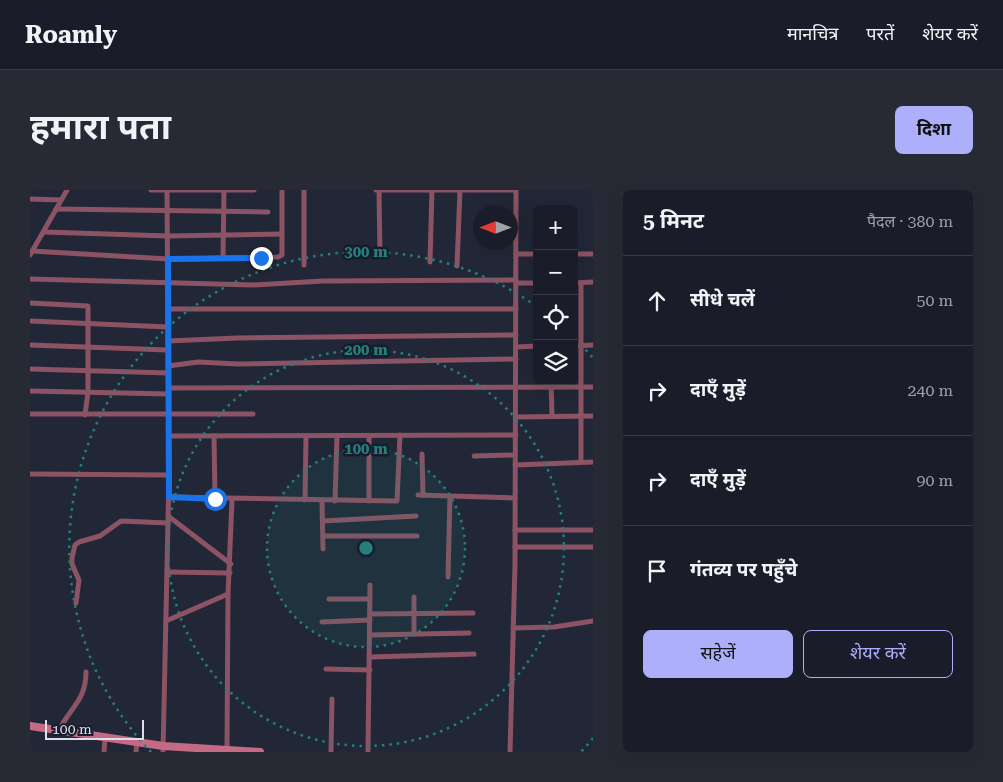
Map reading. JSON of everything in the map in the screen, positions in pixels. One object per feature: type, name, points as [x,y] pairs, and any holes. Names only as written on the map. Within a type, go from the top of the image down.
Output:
[{"type":"street","points":[[67,190],[31,253],[168,259],[281,257],[282,190]]},
{"type":"street","points":[[151,190],[254,190]]},
{"type":"street","points":[[163,749],[169,497],[167,190]]},
{"type":"street","points":[[223,258],[224,190]]},
{"type":"street","points":[[304,190],[304,265]]},
{"type":"street","points":[[380,257],[378,190],[516,190],[515,547],[510,752]]},
{"type":"street","points":[[430,262],[432,190]]},
{"type":"street","points":[[457,266],[460,190]]},
{"type":"street","points":[[30,199],[61,200]]},
{"type":"street","points":[[56,209],[224,213],[268,212]]},
{"type":"street","points":[[44,232],[168,236],[282,234]]},
{"type":"street","points":[[516,254],[533,254]]},
{"type":"street","points":[[578,254],[593,254]]},
{"type":"street","points":[[30,279],[253,285],[323,281],[533,283]]},
{"type":"street","points":[[578,282],[593,282]]},
{"type":"street","points":[[581,282],[583,416],[581,462]]},
{"type":"street","points":[[30,303],[88,305],[88,392],[85,414]]},
{"type":"street","points":[[168,310],[516,309]]},
{"type":"street","points":[[30,321],[168,327]]},
{"type":"street","points":[[168,341],[238,338],[516,335]]},
{"type":"street","points":[[30,345],[168,350]]},
{"type":"street","points":[[578,346],[593,345]]},
{"type":"street","points":[[516,346],[533,346]]},
{"type":"street","points":[[168,366],[198,362],[238,364],[516,360]]},
{"type":"street","points":[[30,369],[169,373]]},
{"type":"street","points":[[30,391],[593,387]]},
{"type":"street","points":[[551,388],[552,416]]},
{"type":"street","points":[[30,414],[253,414]]},
{"type":"street","points":[[516,417],[593,416]]},
{"type":"street","points":[[169,497],[232,500],[397,502],[400,435]]},
{"type":"street","points":[[169,436],[516,435]]},
{"type":"street","points":[[214,436],[215,499]]},
{"type":"street","points":[[305,500],[306,436]]},
{"type":"street","points":[[335,501],[337,436]]},
{"type":"street","points":[[369,436],[369,501]]},
{"type":"street","points":[[422,454],[420,495],[515,498]]},
{"type":"street","points":[[474,456],[515,455]]},
{"type":"street","points":[[515,465],[593,462]]},
{"type":"street","points":[[30,474],[169,475]]},
{"type":"street","points":[[448,577],[450,496]]},
{"type":"street","points":[[227,749],[228,594],[231,564],[232,500]]},
{"type":"street","points":[[322,500],[323,549]]},
{"type":"street","points":[[168,516],[231,564]]},
{"type":"street","points":[[322,521],[416,516]]},
{"type":"street","points":[[76,604],[79,580],[72,564],[72,558],[79,542],[100,536],[121,521],[168,523]]},
{"type":"street","points":[[515,530],[593,530]]},
{"type":"street","points":[[323,536],[417,536]]},
{"type":"street","points":[[515,547],[593,547]]},
{"type":"street","points":[[167,572],[230,573]]},
{"type":"street","points":[[368,752],[370,585]]},
{"type":"street","points":[[166,621],[228,594]]},
{"type":"street","points":[[414,597],[414,634]]},
{"type":"street","points":[[329,599],[370,599]]},
{"type":"street","points":[[370,614],[473,613]]},
{"type":"street","points":[[322,622],[370,620]]},
{"type":"street","points":[[513,628],[554,626],[593,621]]},
{"type":"street","points":[[370,635],[468,632]]},
{"type":"street","points":[[370,657],[474,654]]},
{"type":"street","points":[[326,670],[370,670]]},
{"type":"street","points":[[60,730],[82,697],[86,685],[86,672]]},
{"type":"street","points":[[331,752],[332,699]]},
{"type":"street","points":[[30,726],[137,742],[163,749],[227,749],[260,752]]},
{"type":"street","points":[[104,752],[105,737]]},
{"type":"street","points":[[136,752],[137,742]]},
{"type":"route","points":[[215,499],[169,497],[168,259],[261,258]]}]
